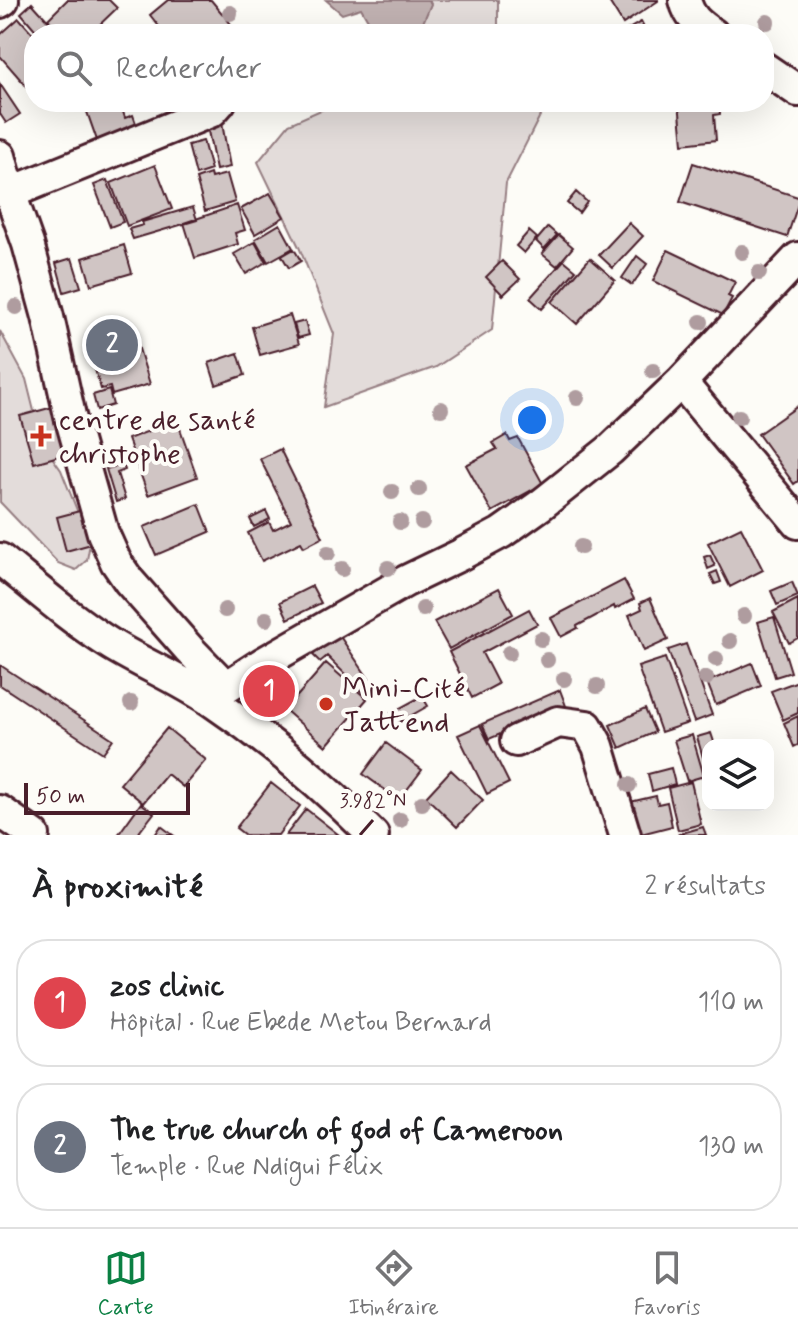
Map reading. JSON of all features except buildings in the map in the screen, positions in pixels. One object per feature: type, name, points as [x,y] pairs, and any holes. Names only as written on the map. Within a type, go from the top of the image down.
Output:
[{"type":"street","points":[[685,0],[688,12],[699,24]]},
{"type":"street","points":[[774,75],[798,91]]},
{"type":"street","points":[[10,193],[210,112]]},
{"type":"street","points":[[0,156],[48,317],[70,416],[103,533],[116,562],[189,649],[218,694],[373,835]]},
{"type":"street","points":[[218,694],[275,656],[392,589],[501,533],[542,504],[610,450],[681,382],[798,258]]},
{"type":"street","points":[[681,382],[798,523]]},
{"type":"street","points":[[0,559],[73,619],[113,646],[218,694]]},
{"type":"street","points":[[516,741],[558,722],[587,726],[598,746],[625,835]]},
{"type":"street","points":[[0,811],[34,835]]},
{"type":"shaded area","points":[[326,0],[429,0],[431,4],[422,24],[370,24],[361,8],[342,14]]},
{"type":"shaded area","points":[[429,0],[498,0],[498,24],[422,24]]},
{"type":"shaded area","points":[[316,112],[542,112],[506,183],[492,330],[436,367],[324,407],[334,334],[299,247],[258,162],[289,124]]},
{"type":"shaded area","points":[[0,331],[26,379],[42,443],[61,470],[90,543],[87,560],[76,570],[58,563],[0,502]]},
{"type":"place","name":"The true church of god of Cameroon","points":[[112,345]]},
{"type":"place","name":"centre de santé christophe","points":[[41,436]]},
{"type":"place","name":"zos clinic","points":[[269,691]]},
{"type":"place","name":"Mini-Cité Jattend","points":[[326,704]]}]
